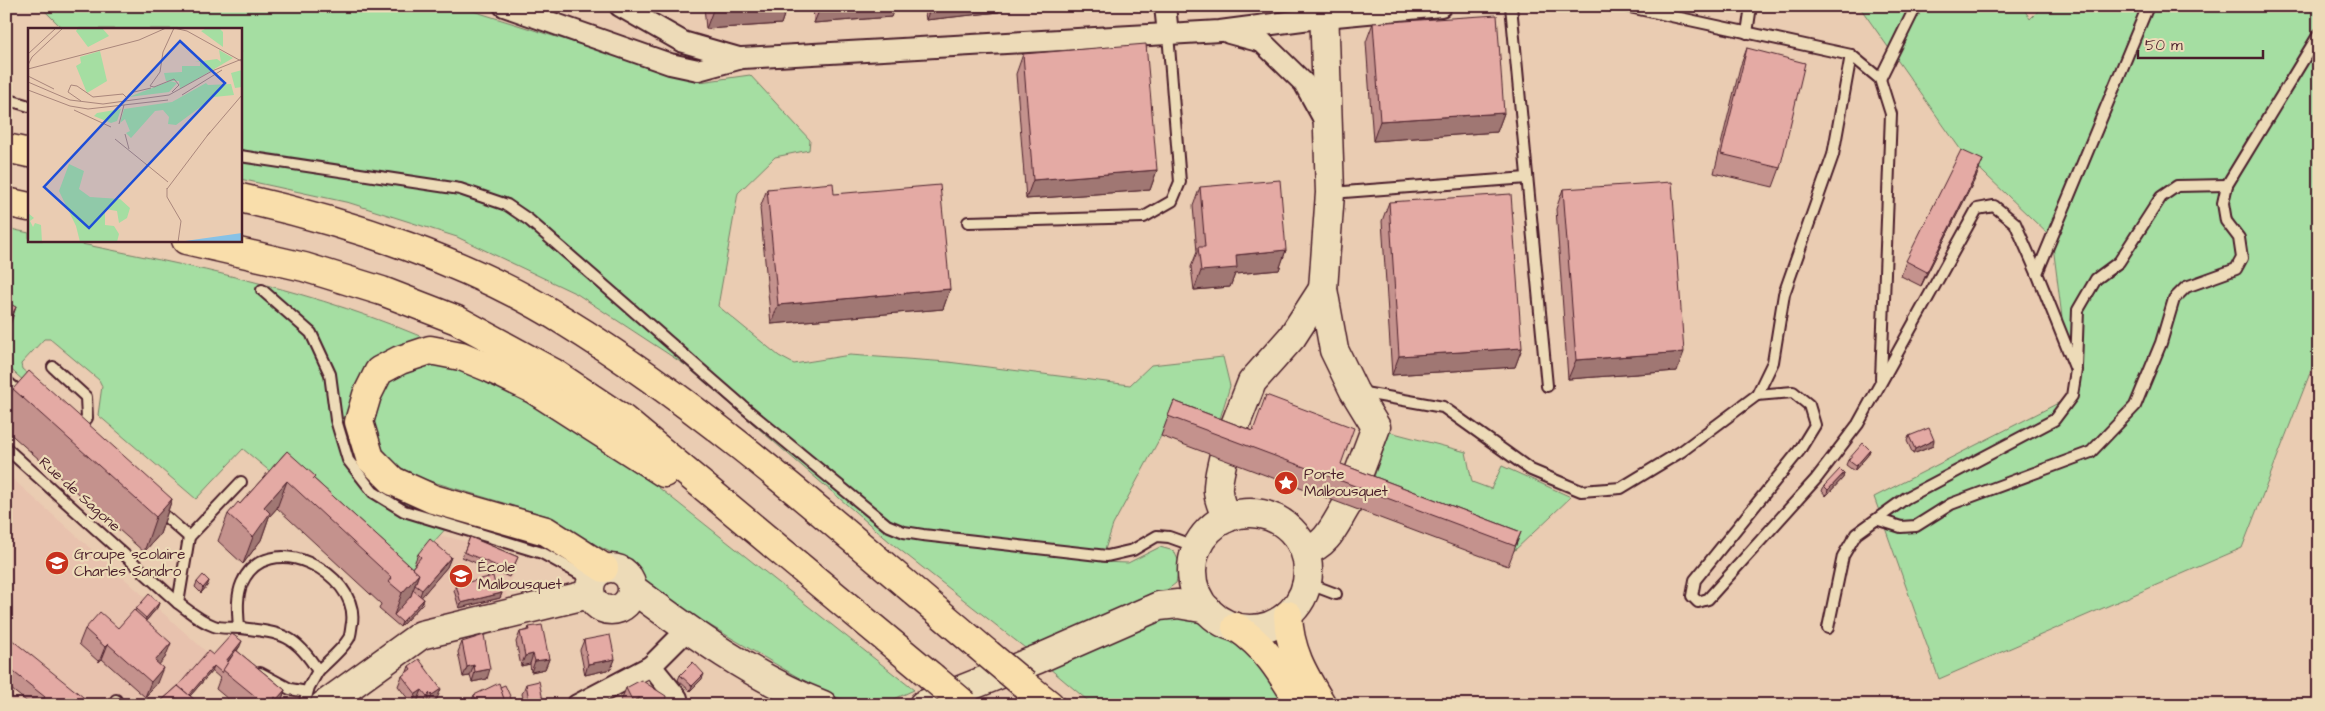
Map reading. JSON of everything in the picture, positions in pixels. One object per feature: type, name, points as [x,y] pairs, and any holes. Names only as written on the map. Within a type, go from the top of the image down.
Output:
[{"type":"highway","points":[[6,148],[28,153]]},
{"type":"highway","points":[[241,198],[354,228],[406,247],[489,281],[563,320],[640,370],[716,427],[1050,705]]},
{"type":"highway","points":[[6,202],[28,207]]},
{"type":"highway","points":[[190,241],[304,267],[382,291],[457,320],[552,372],[624,420],[965,705]]},
{"type":"highway","points":[[595,581],[546,531],[433,498],[393,481],[370,458],[358,422],[367,395],[379,371],[400,360],[430,350],[461,356],[490,368],[533,390],[614,440],[784,552]]},
{"type":"highway","points":[[1288,615],[1292,648],[1300,669],[1322,705]]},
{"type":"highway","points":[[1236,627],[1251,636],[1268,652],[1301,705]]},
{"type":"street","points":[[504,6],[670,64],[698,70],[742,58],[1220,31],[1325,11],[1441,6]]},
{"type":"street","points":[[620,6],[683,42],[742,58]]},
{"type":"street","points":[[1165,6],[1168,34]]},
{"type":"street","points":[[1305,551],[1316,548],[1325,541],[1349,498],[1376,427],[1354,392],[1334,350],[1323,289],[1330,193],[1330,129],[1325,11]]},
{"type":"street","points":[[1220,31],[1262,42],[1304,83],[1330,129]]},
{"type":"street","points":[[1227,518],[1218,499],[1217,485],[1226,451],[1252,382],[1292,336],[1323,289]]},
{"type":"street","points":[[1159,606],[1195,559],[1214,526],[1227,518],[1250,513],[1273,518],[1292,531],[1305,551],[1308,567],[1307,583],[1297,606],[1288,615],[1264,627],[1236,627],[1220,620],[1207,609],[1194,584],[1195,559]]},
{"type":"street","points":[[316,698],[421,635],[595,581],[614,567],[625,572],[630,577],[633,590],[632,597],[626,605],[617,609],[602,608],[596,604],[595,581]]},
{"type":"street","points":[[633,590],[687,630],[770,681],[823,705]]},
{"type":"street","points":[[924,705],[1038,659],[1159,606],[1178,604],[1207,609]]},
{"type":"street","points":[[577,705],[651,666],[687,630]]},
{"type":"street","points":[[651,666],[677,698],[678,705]]},
{"type":"lane","points":[[1511,6],[1546,386]]},
{"type":"lane","points":[[1626,6],[1851,55],[1880,79],[1891,114],[1881,382]]},
{"type":"lane","points":[[1748,33],[1751,6]]},
{"type":"lane","points":[[1880,79],[1916,6]]},
{"type":"lane","points":[[2037,273],[2148,6]]},
{"type":"lane","points":[[968,222],[1144,217],[1172,201],[1180,182],[1168,34]]},
{"type":"lane","points":[[1879,520],[1901,527],[1916,526],[1951,504],[2091,452],[2135,406],[2161,343],[2174,299],[2186,287],[2236,269],[2242,258],[2239,238],[2226,221],[2223,203],[2227,185],[2319,34]]},
{"type":"lane","points":[[1354,392],[1443,407],[1532,470],[1581,491],[1621,488],[1682,451],[1757,394],[1773,362],[1784,294],[1833,155],[1851,55]]},
{"type":"lane","points":[[6,99],[28,106]]},
{"type":"lane","points":[[241,156],[460,189],[507,205],[529,220],[746,409],[887,525],[904,532],[923,535],[1107,556],[1133,550],[1157,536],[1169,537],[1195,559]]},
{"type":"lane","points":[[1330,193],[1527,178]]},
{"type":"lane","points":[[1828,628],[1843,556],[1856,534],[1879,520],[1906,498],[2054,420],[2072,396],[2076,370],[2078,310],[2096,279],[2119,262],[2161,197],[2178,186],[2227,185]]},
{"type":"lane","points":[[1757,394],[1793,392],[1809,405],[1815,425],[1799,451],[1695,580],[1692,596],[1698,602],[1708,599],[1816,479],[1858,424],[1977,209],[1994,206],[2015,223],[2076,370]]},
{"type":"lane","points":[[262,290],[311,333],[330,374],[336,420],[348,460],[374,492],[404,511],[542,553],[595,581]]},
{"type":"lane","points":[[53,367],[86,396],[87,418],[71,435]]},
{"type":"lane","points":[[6,381],[28,399]]},
{"type":"lane","name":"Rue de Sagone","points":[[6,448],[178,603],[199,619],[216,627],[279,633],[294,641],[307,654],[318,671]]},
{"type":"lane","points":[[178,603],[189,538],[241,482]]},
{"type":"lane","points":[[152,505],[189,538]]},
{"type":"lane","points":[[239,628],[238,604],[243,582],[254,568],[271,558],[292,557],[315,566],[334,579],[347,596],[353,611],[350,637],[318,671],[316,698]]},
{"type":"lane","points":[[1307,583],[1336,594]]},
{"type":"lane","points":[[252,668],[290,689],[316,698]]},
{"type":"lane","points":[[304,705],[316,698]]},
{"type":"shaded area","name":"Groupe scolaire Charles Sandro","points":[[6,473],[209,654],[162,705],[6,705]]},
{"type":"shaded area","name":"École Malbousquet","points":[[439,535],[468,542],[518,563],[506,590],[507,600],[460,610],[400,627],[414,564]]},
{"type":"green space","points":[[40,6],[457,6],[700,82],[750,75],[810,140],[809,150],[775,157],[738,193],[718,306],[779,356],[794,364],[850,355],[948,362],[1130,385],[1151,365],[1223,357],[1230,386],[1214,438],[1167,420],[1161,436],[1113,525],[1101,562],[1128,563],[1160,547],[1174,551],[1180,564],[1176,583],[1158,597],[1029,651],[890,542],[685,365],[577,294],[457,237],[350,203],[241,179],[241,28],[62,28]]},
{"type":"green space","points":[[1859,6],[2022,6],[2030,19],[2043,6],[2319,6],[2319,350],[2242,548],[1939,679],[1874,497],[2072,396],[2052,238],[1963,153]]},
{"type":"green space","points":[[6,228],[28,233],[28,241],[67,241],[206,270],[300,294],[347,309],[393,325],[438,344],[390,351],[358,454],[457,516],[414,564],[418,567],[397,591],[278,478],[243,449],[196,499],[98,415],[102,386],[99,380],[50,339],[44,339],[21,364],[22,369],[71,410],[65,418],[6,365]]},
{"type":"green space","points":[[432,360],[472,370],[581,426],[914,690],[890,701],[857,703],[828,695],[694,616],[647,581],[632,563],[598,546],[554,518],[423,479],[398,466],[382,448],[374,424],[378,402],[389,383],[404,369]]},
{"type":"green space","points":[[1390,432],[1466,452],[1472,482],[1491,489],[1502,466],[1571,497],[1514,551],[1367,496]]},
{"type":"green space","points":[[1168,614],[1203,621],[1225,635],[1248,644],[1296,705],[1093,705],[1049,668]]},
{"type":"building","points":[[712,6],[763,6],[713,10]]},
{"type":"building","points":[[1497,15],[1504,113],[1380,121],[1373,23]]},
{"type":"building","points":[[1146,44],[1157,170],[1033,180],[1023,54]]},
{"type":"building","points":[[1747,48],[1805,63],[1780,168],[1721,154]]},
{"type":"building","points":[[1961,150],[1983,160],[1927,272],[1906,261]]},
{"type":"building","points":[[1280,180],[1286,250],[1236,255],[1237,268],[1201,271],[1198,247],[1205,247],[1200,187]]},
{"type":"building","points":[[1672,182],[1684,352],[1576,360],[1563,189]]},
{"type":"building","points":[[833,183],[834,194],[940,185],[950,289],[778,305],[767,189]]},
{"type":"building","points":[[1511,194],[1522,348],[1399,356],[1389,202]]},
{"type":"building","points":[[6,302],[16,307],[6,326]]},
{"type":"building","points":[[29,371],[172,499],[156,517],[13,389]]},
{"type":"building","points":[[1266,395],[1354,428],[1341,464],[1521,532],[1515,546],[1168,416],[1174,401],[1253,431]]},
{"type":"building","points":[[1929,428],[1934,440],[1915,449],[1909,436]]},
{"type":"building","points":[[1863,443],[1870,450],[1856,466],[1848,460]]},
{"type":"building","points":[[287,451],[315,476],[313,478],[419,574],[402,593],[389,582],[392,578],[287,481],[264,507],[270,513],[253,537],[228,514],[238,502],[240,504]]},
{"type":"building","points":[[1840,469],[1844,473],[1828,490],[1824,486]]},
{"type":"building","points":[[470,537],[518,557],[511,572],[464,552]]},
{"type":"building","points":[[430,539],[451,557],[422,590],[415,585],[419,574],[412,568],[421,557],[418,554]]},
{"type":"building","points":[[203,575],[209,581],[203,588],[197,582]]},
{"type":"building","points":[[493,576],[496,589],[500,589],[502,593],[461,603],[456,585]]},
{"type":"building","points":[[413,590],[424,599],[402,622],[394,615],[411,596]]},
{"type":"building","points":[[149,594],[159,603],[146,618],[136,609]]},
{"type":"building","points":[[134,610],[171,643],[155,661],[163,668],[151,682],[108,644],[105,647],[85,629],[100,612],[118,628]]},
{"type":"building","points":[[542,625],[549,659],[535,661],[533,654],[525,656],[520,632],[530,630],[529,627]]},
{"type":"building","points":[[232,634],[242,641],[226,661],[228,662],[222,673],[214,666],[189,695],[178,686],[208,651],[213,655]]},
{"type":"building","points":[[6,635],[88,701],[85,705],[43,705],[41,703],[45,697],[6,666]]},
{"type":"building","points":[[484,635],[490,669],[475,672],[474,665],[467,667],[462,642]]},
{"type":"building","points":[[610,635],[615,659],[588,664],[584,640]]},
{"type":"building","points":[[236,650],[285,690],[277,699],[275,697],[269,705],[266,705],[223,670]]},
{"type":"building","points":[[419,659],[441,689],[432,695],[430,693],[427,696],[422,690],[416,694],[402,676],[411,669],[409,666]]},
{"type":"building","points":[[693,662],[704,674],[692,686],[680,675]]},
{"type":"building","points":[[641,680],[666,696],[665,705],[647,705],[639,698],[633,702],[626,688]]},
{"type":"building","points":[[539,681],[544,705],[530,705],[526,684]]},
{"type":"building","points":[[499,683],[506,704],[478,705],[474,695]]},
{"type":"building","points":[[505,685],[514,705],[506,705],[500,687]]},
{"type":"building","points":[[178,686],[201,705],[163,705],[160,702]]},
{"type":"building","points":[[435,700],[438,705],[428,705]]},
{"type":"place","name":"Porte Malbousquet","points":[[1286,483]]},
{"type":"place","name":"Groupe scolaire Charles Sandro","points":[[57,563]]},
{"type":"place","name":"École Malbousquet","points":[[461,576]]}]
